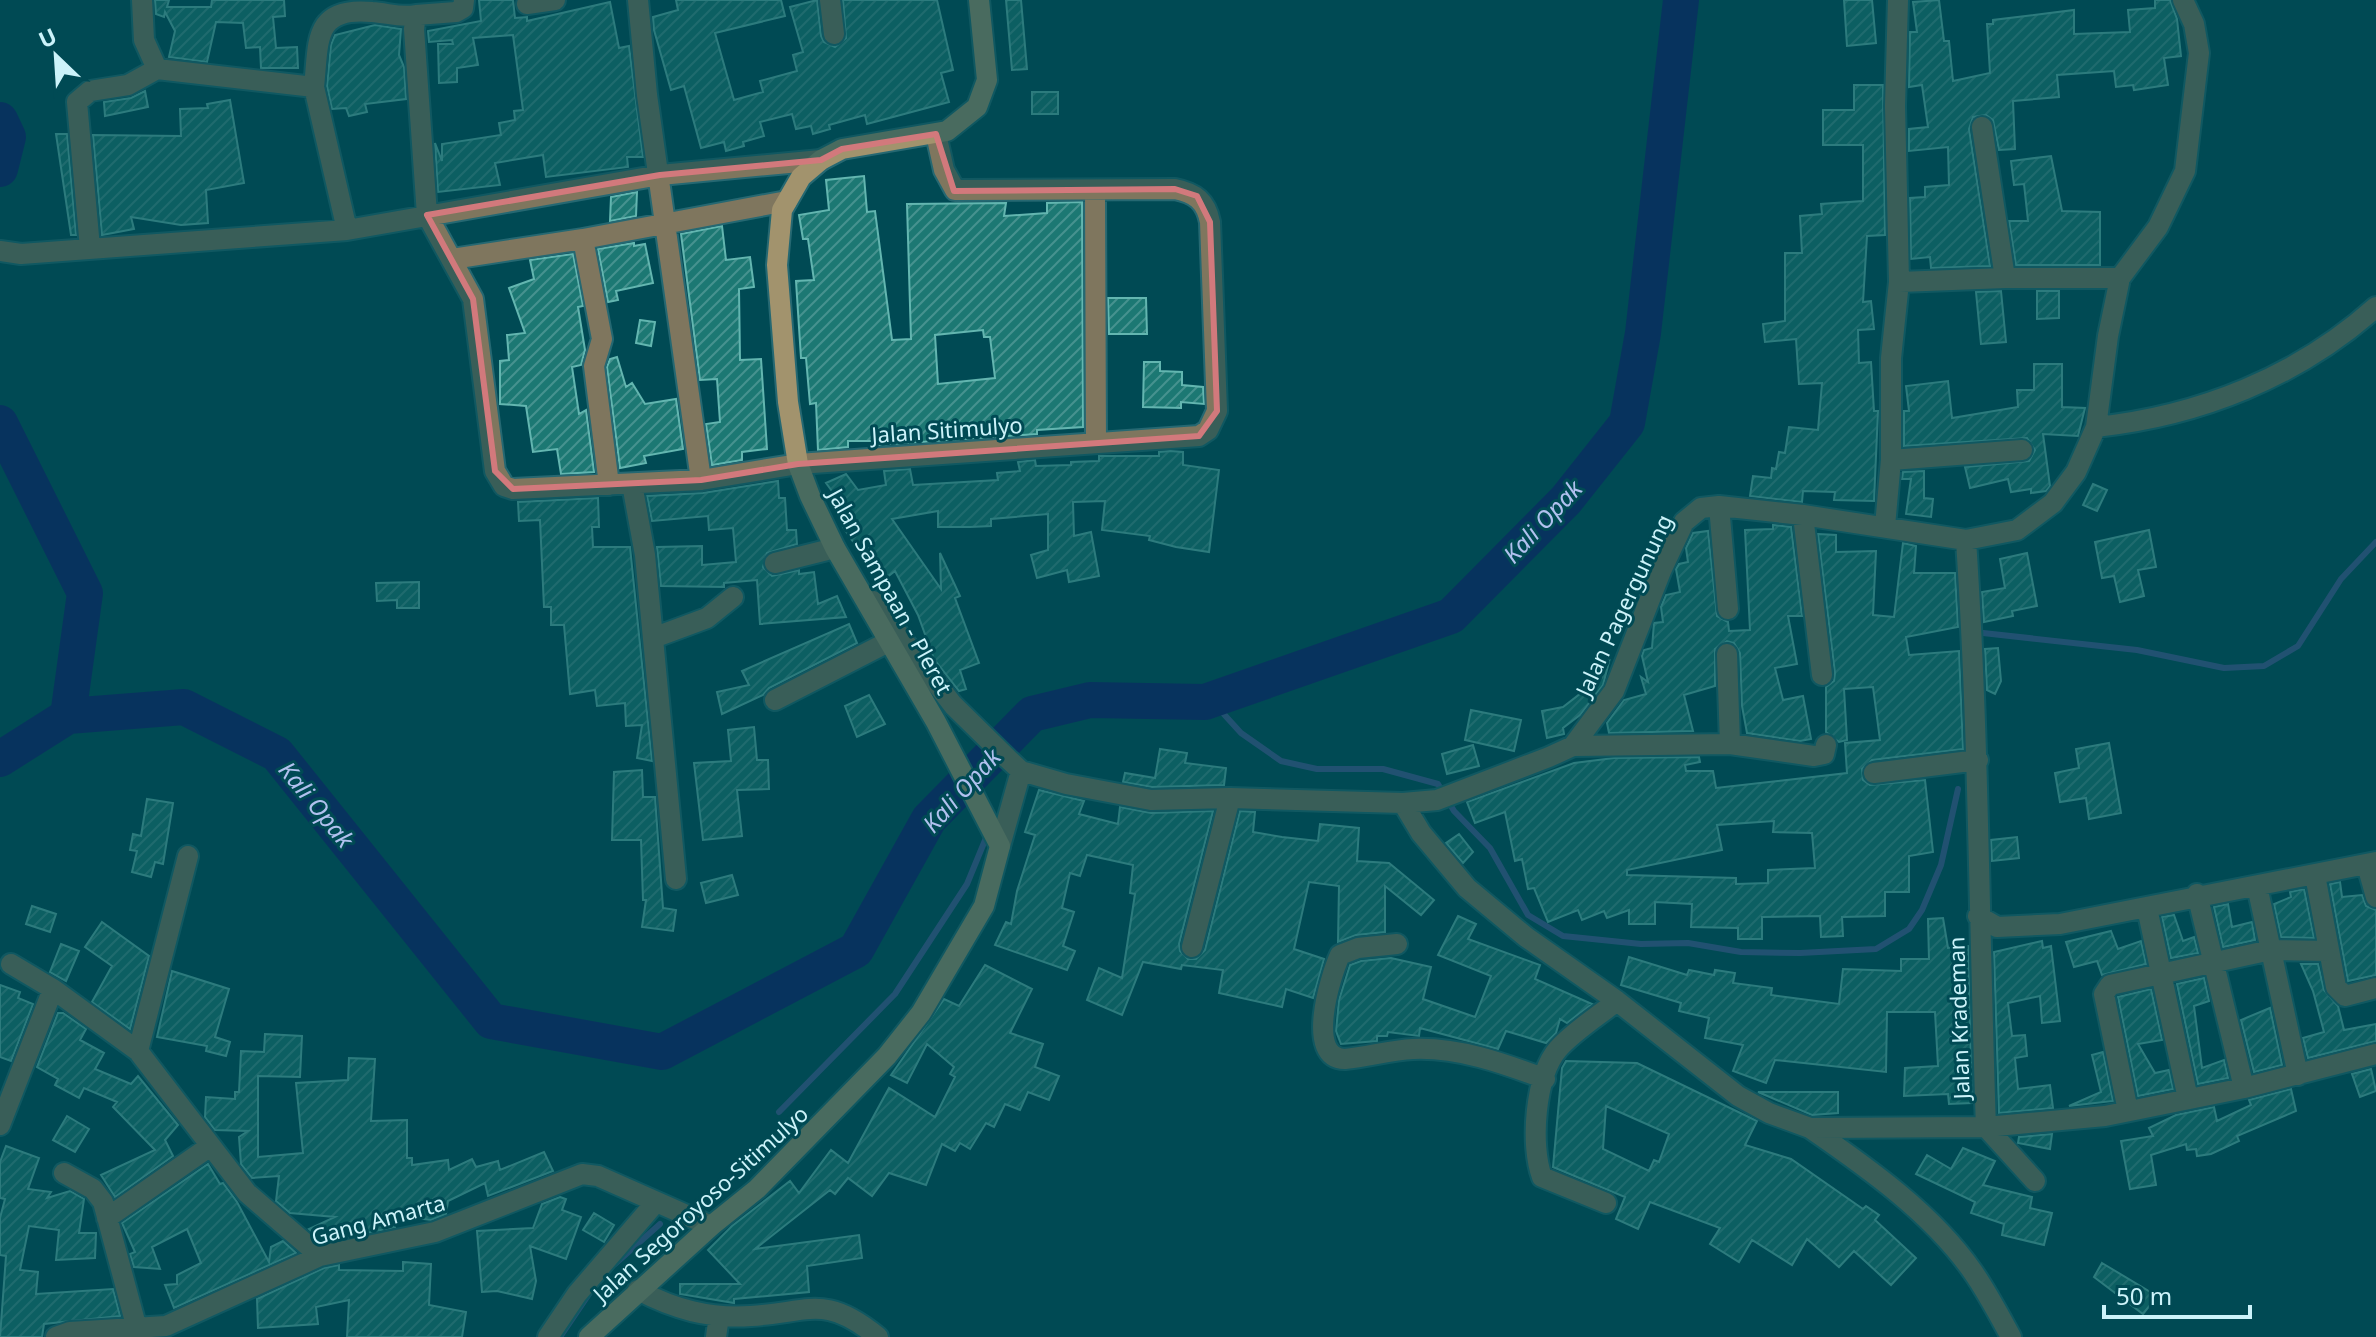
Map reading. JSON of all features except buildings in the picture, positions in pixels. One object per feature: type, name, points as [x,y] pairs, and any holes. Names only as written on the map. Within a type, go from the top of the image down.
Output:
[{"type":"main road","name":"Jalan Sampaan - Pleret","points":[[979,0],[986,59],[982,97],[966,119],[936,134],[842,149],[821,160],[801,177],[787,201],[778,231],[778,280],[787,393],[798,464],[835,548],[936,722],[1000,846]]},
{"type":"main road","name":"Jalan Segoroyoso-Sitimulyo","points":[[589,1337],[638,1290],[757,1189],[887,1056],[921,1013],[984,906],[1000,846]]},
{"type":"street","points":[[142,0],[144,40],[157,69]]},
{"type":"street","points":[[347,230],[314,87],[320,31],[327,21],[368,6],[403,17],[456,12],[463,8],[464,0]]},
{"type":"street","points":[[527,4],[555,0]]},
{"type":"street","points":[[638,0],[701,480]]},
{"type":"street","points":[[830,0],[834,34]]},
{"type":"street","points":[[1728,609],[1719,506],[1885,526],[1966,540],[2017,530],[2053,503],[2076,472],[2096,427],[2110,320],[2120,278],[2158,227],[2185,171],[2199,53],[2194,24],[2183,0]]},
{"type":"street","points":[[1885,526],[1891,460],[1891,358],[1899,282],[1895,106],[1904,1]]},
{"type":"street","points":[[416,15],[434,228]]},
{"type":"street","points":[[90,248],[77,102],[90,91],[128,85],[157,69],[314,87]]},
{"type":"street","points":[[1982,127],[2005,278]]},
{"type":"street","points":[[936,134],[944,170],[955,190],[1095,190],[1096,443]]},
{"type":"street","points":[[0,251],[21,254],[347,230],[434,228],[660,175],[821,160]]},
{"type":"street","name":"Jalan Sitimulyo","points":[[434,228],[473,299],[498,479],[513,489],[701,480],[798,464],[1199,436],[1208,430],[1217,411],[1208,211],[1197,196],[1175,189],[1095,190]]},
{"type":"street","points":[[452,259],[583,239],[787,201]]},
{"type":"street","points":[[583,239],[602,339],[594,366],[609,485]]},
{"type":"street","points":[[1899,282],[2120,278]]},
{"type":"street","points":[[2096,427],[2153,421],[2251,389],[2344,336],[2376,307]]},
{"type":"street","points":[[1891,460],[2022,450]]},
{"type":"street","points":[[632,484],[645,555],[676,879]]},
{"type":"street","name":"Jalan Pagergunung","points":[[1573,746],[1614,691],[1661,571],[1684,522],[1701,508],[1719,506]]},
{"type":"street","points":[[1803,515],[1822,675]]},
{"type":"street","name":"Jalan Krademan","points":[[1403,803],[1421,833],[1467,888],[1526,937],[1617,1001],[1738,1096],[1769,1113],[1810,1128],[1986,1127],[1978,916],[1978,760],[1966,540]]},
{"type":"street","points":[[775,563],[835,548]]},
{"type":"street","points":[[851,573],[953,705],[1015,765],[1066,784],[1151,800],[1230,798],[1403,803],[1445,796],[1573,746],[1730,744],[1814,756],[1824,754],[1826,745]]},
{"type":"street","points":[[653,638],[707,618],[733,597]]},
{"type":"street","points":[[775,700],[890,641]]},
{"type":"street","points":[[1727,654],[1730,744]]},
{"type":"street","points":[[1874,773],[1978,760]]},
{"type":"street","name":"Jalan Segoroyoso-Sitimulyo","points":[[1000,846],[1015,765]]},
{"type":"street","points":[[1192,947],[1230,798]]},
{"type":"street","points":[[138,1051],[188,856]]},
{"type":"street","points":[[1978,916],[1997,927],[2060,924],[2147,908],[2197,894],[2371,864],[2376,897]]},
{"type":"street","points":[[2315,875],[2339,992],[2352,996],[2376,988]]},
{"type":"street","points":[[2257,886],[2298,1075]]},
{"type":"street","points":[[2197,894],[2244,1088]]},
{"type":"street","points":[[2147,908],[2188,1099]]},
{"type":"street","points":[[1397,944],[1358,948],[1340,955],[1326,1004],[1323,1041],[1335,1059],[1409,1049],[1445,1050],[1508,1065],[1545,1079]]},
{"type":"street","points":[[2128,1111],[2104,994],[2110,985],[2271,950],[2329,951]]},
{"type":"street","points":[[11,964],[53,989],[138,1051],[209,1147],[254,1201],[320,1256]]},
{"type":"street","points":[[0,1125],[53,989]]},
{"type":"street","points":[[1606,1203],[1550,1183],[1542,1177],[1535,1159],[1535,1127],[1545,1079],[1556,1051],[1617,1001]]},
{"type":"street","points":[[1986,1127],[2128,1111],[2244,1088],[2376,1054]]},
{"type":"street","points":[[1986,1127],[2035,1181]]},
{"type":"street","points":[[1810,1128],[1875,1175],[1941,1235],[1973,1271],[2011,1337]]},
{"type":"street","points":[[107,1218],[209,1147]]},
{"type":"street","points":[[64,1173],[99,1195],[146,1333]]},
{"type":"street","name":"Gang Amarta","points":[[56,1337],[70,1332],[146,1333],[173,1324],[320,1256],[435,1232],[582,1174],[598,1176],[711,1226]]},
{"type":"street","points":[[548,1337],[577,1294],[656,1202]]},
{"type":"street","points":[[638,1290],[667,1305],[719,1316],[829,1308],[852,1316],[878,1337]]},
{"type":"street","points":[[716,1337],[719,1316]]},
{"type":"highlighted area","points":[[936,134],[954,191],[1175,189],[1197,196],[1210,222],[1217,411],[1199,436],[798,464],[701,480],[513,489],[495,471],[473,299],[427,215],[660,175],[821,160],[842,149]]},
{"type":"waterway","name":"Kali Opak","points":[[0,759],[68,716],[184,707],[277,754],[491,1021],[662,1052],[856,950],[929,819],[1032,714],[1090,700],[1205,702],[1451,616],[1566,500],[1627,423],[1643,333],[1681,0]]},
{"type":"waterway","points":[[0,120],[8,137],[0,169]]},
{"type":"waterway","points":[[0,423],[85,593],[68,716]]},
{"type":"waterway","points":[[1983,633],[2137,650],[2224,668],[2264,666],[2298,646],[2341,579],[2376,542]]},
{"type":"waterway","points":[[1211,700],[1241,733],[1281,761],[1317,769],[1383,769],[1438,784],[1454,811],[1490,848],[1528,915],[1563,936],[1641,944],[1688,943],[1741,952],[1876,949],[1909,929],[1922,910],[1941,865],[1958,789]]},
{"type":"waterway","points":[[779,1112],[895,994],[967,884],[988,833]]},
{"type":"waterway","points":[[615,1264],[660,1224]]},
{"type":"waterway","points":[[560,1337],[589,1294]]}]
